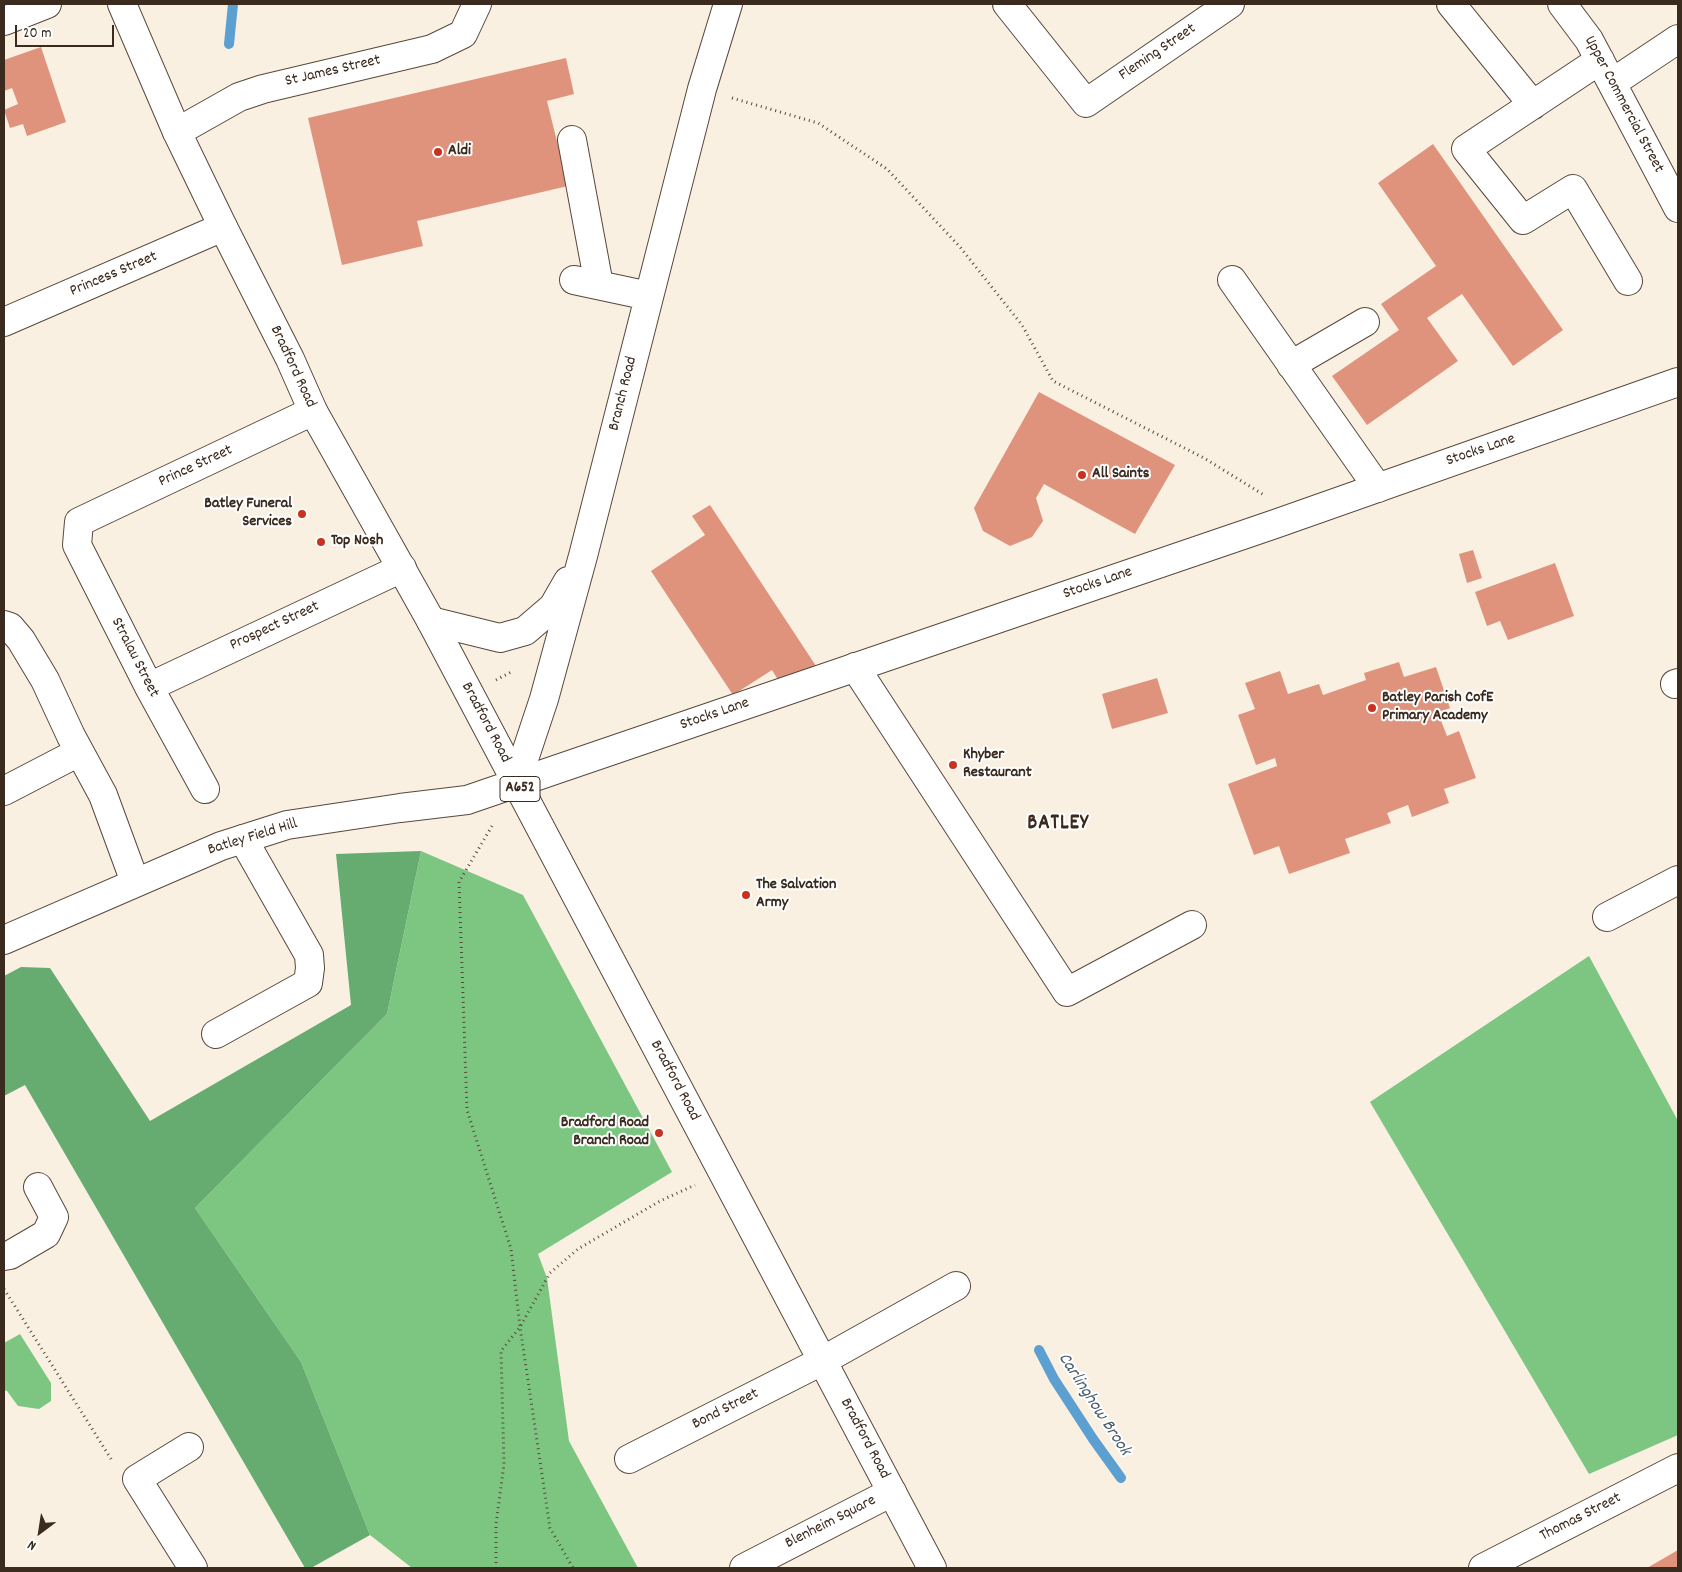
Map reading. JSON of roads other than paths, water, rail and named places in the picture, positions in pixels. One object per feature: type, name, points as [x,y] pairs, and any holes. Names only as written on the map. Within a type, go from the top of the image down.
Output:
[{"type":"street","points":[[4,21],[47,4]]},
{"type":"street","name":"Bradford Road","points":[[122,4],[177,132],[290,359],[313,412],[431,621],[932,1568]]},
{"type":"street","name":"St James Street","points":[[177,132],[239,98],[263,89],[432,49],[463,34],[476,4]]},
{"type":"street","name":"Branch Road","points":[[516,783],[544,698],[583,556],[702,89],[728,4]]},
{"type":"street","name":"Fleming Street","points":[[1006,4],[1086,103],[1230,4]]},
{"type":"street","points":[[1451,4],[1533,105]]},
{"type":"street","name":"Upper Commercial Street","points":[[1562,4],[1589,40],[1678,208]]},
{"type":"street","points":[[1628,281],[1573,189],[1523,220],[1466,149],[1533,105],[1678,39]]},
{"type":"street","points":[[572,140],[586,282],[649,296]]},
{"type":"street","name":"Princess Street","points":[[4,322],[223,227]]},
{"type":"street","points":[[1232,280],[1378,488]]},
{"type":"street","points":[[1292,365],[1365,322]]},
{"type":"street","name":"Stocks Lane","points":[[516,783],[1275,524],[1678,382]]},
{"type":"street","name":"Prince Street","points":[[79,522],[313,412]]},
{"type":"street","name":"Stralau Street","points":[[79,522],[77,544],[149,687],[205,789]]},
{"type":"street","points":[[431,621],[500,638],[525,631],[553,608],[583,556]]},
{"type":"street","name":"Prospect Street","points":[[149,687],[402,568]]},
{"type":"street","points":[[4,625],[10,628],[26,648],[45,680],[79,752],[103,795],[134,882]]},
{"type":"street","points":[[855,667],[1067,992],[1192,925]]},
{"type":"street","points":[[4,791],[79,752]]},
{"type":"street","name":"Batley Field Hill","points":[[4,940],[134,882],[222,846],[287,825],[467,800],[516,783]]},
{"type":"street","points":[[216,1034],[308,983],[309,955],[243,839]]},
{"type":"street","points":[[1607,917],[1678,880]]},
{"type":"street","points":[[4,1256],[10,1255],[46,1234],[54,1217],[38,1186]]},
{"type":"street","name":"Bond Street","points":[[629,1459],[822,1361],[956,1286]]},
{"type":"street","points":[[189,1447],[137,1479],[193,1568]]},
{"type":"street","name":"Thomas Street","points":[[1483,1568],[1678,1468]]},
{"type":"street","name":"Blenheim Square","points":[[744,1568],[892,1492]]},
{"type":"waterway","points":[[229,44],[233,4]]},
{"type":"waterway","name":"Carlinghow Brook","points":[[1039,1350],[1054,1379],[1121,1478]]},
{"type":"place","name":"Aldi","points":[[438,152]]},
{"type":"place","name":"All Saints","points":[[1082,475]]},
{"type":"place","name":"Batley Funeral Services","points":[[302,514]]},
{"type":"place","name":"Top Nosh","points":[[321,542]]},
{"type":"place","name":"Batley Parish CofE Primary Academy","points":[[1372,708]]},
{"type":"place","name":"Khyber Restaurant","points":[[953,765]]},
{"type":"place","name":"The Salvation Army","points":[[746,895]]},
{"type":"place","name":"Bradford Road Branch Road","points":[[659,1133]]},
{"type":"district","name":"BATLEY","points":[[1058,825]]}]
